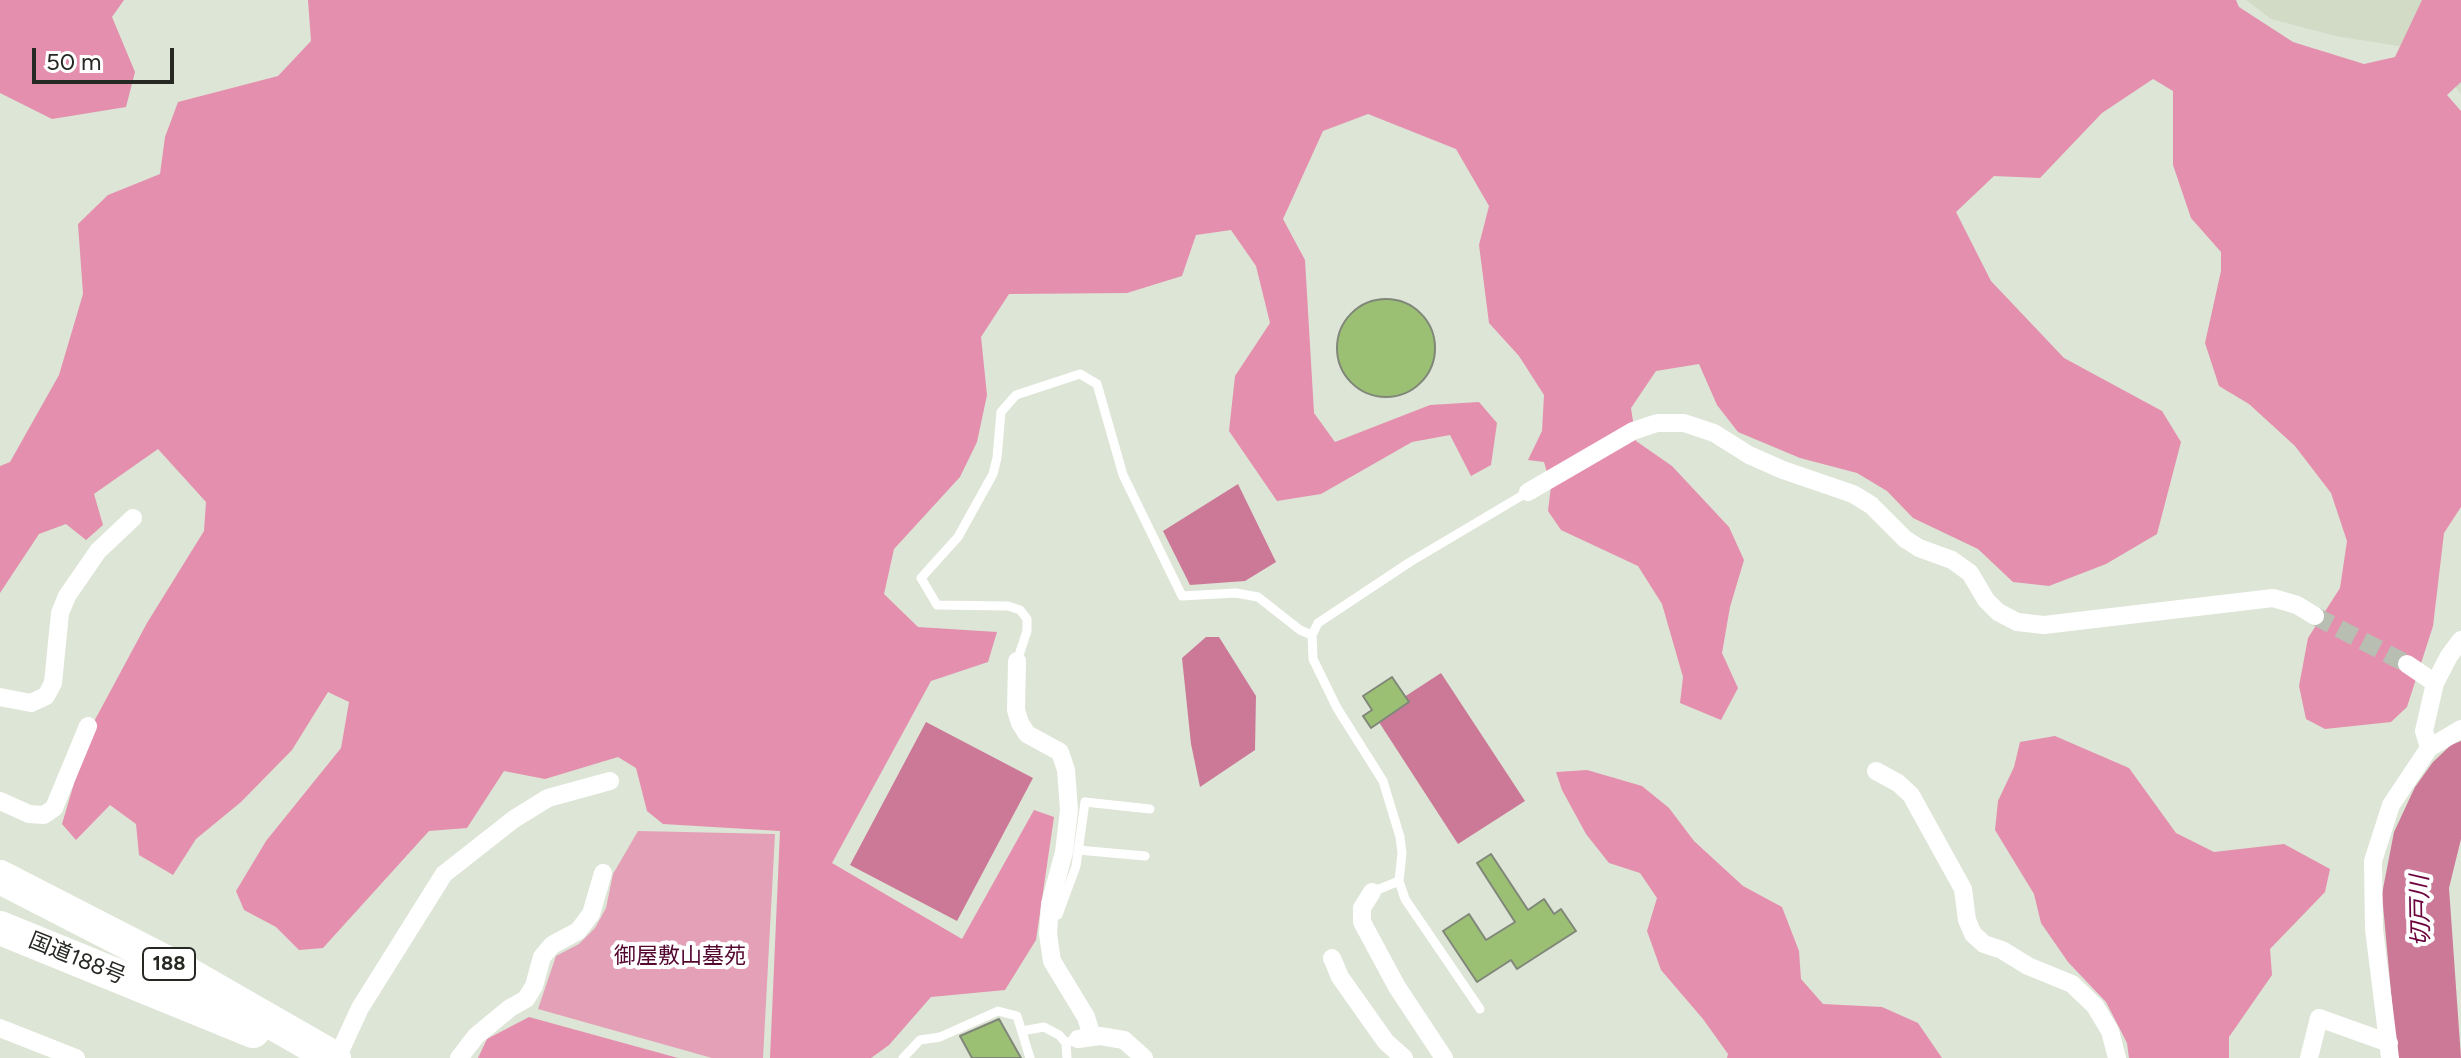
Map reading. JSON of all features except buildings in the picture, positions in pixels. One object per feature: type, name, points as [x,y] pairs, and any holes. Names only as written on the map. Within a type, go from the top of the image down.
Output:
[{"type":"highway","name":"国道188号","points":[[0,861],[335,1058]]},
{"type":"highway","name":"国道188号","points":[[0,877],[179,969]]},
{"type":"highway","name":"国道188号","points":[[0,928],[245,1029],[335,1058]]},
{"type":"street","points":[[1528,492],[1633,431],[1657,423],[1684,423],[1714,433],[1749,455],[1783,470],[1853,494],[1871,505],[1905,539],[1919,548],[1952,560],[1970,573],[1986,600],[1998,612],[2017,622],[2044,625],[2273,598],[2297,605],[2315,616]]},
{"type":"street","points":[[0,697],[31,703],[46,696],[53,683],[60,613],[67,596],[98,551],[133,518]]},
{"type":"street","points":[[2429,748],[2424,731],[2435,683],[2461,640]]},
{"type":"street","points":[[1017,661],[1016,710],[1020,723],[1027,734],[1060,752],[1066,770],[1067,824],[1049,919],[1052,961],[1086,1017],[1079,1039],[1124,1040],[1144,1058]]},
{"type":"street","points":[[2407,664],[2435,683]]},
{"type":"street","points":[[0,801],[29,814],[44,815],[54,808],[88,726]]},
{"type":"street","points":[[2390,1050],[2374,929],[2373,861],[2391,805],[2429,748],[2461,729]]},
{"type":"street","points":[[1876,771],[1898,783],[1911,795],[1963,889],[1967,920],[1973,934],[1984,944],[2072,984],[2095,1006],[2110,1031],[2117,1058]]},
{"type":"street","points":[[335,1058],[360,1008],[444,874],[514,819],[548,798],[610,781]]},
{"type":"street","points":[[459,1058],[476,1036],[526,999],[534,986],[542,957],[552,945],[578,931],[591,914],[603,873]]},
{"type":"street","points":[[1372,892],[1362,908],[1362,922],[1397,987],[1444,1058]]},
{"type":"street","points":[[1332,958],[1340,977],[1386,1042],[1404,1058]]},
{"type":"street","points":[[2309,1058],[2319,1018],[2390,1050]]},
{"type":"street","points":[[0,1028],[76,1058]]},
{"type":"lane","points":[[1017,661],[1027,631],[1027,619],[1020,610],[1008,606],[937,605],[921,578],[958,537],[993,474],[1001,412],[1016,395],[1080,374],[1097,384],[1123,475],[1182,596],[1236,593],[1258,597],[1300,630],[1312,635]]},
{"type":"lane","points":[[1480,1009],[1405,899],[1399,881],[1400,837],[1383,781],[1337,708],[1313,659],[1312,635],[1318,623],[1410,562],[1528,492]]},
{"type":"lane","points":[[1049,919],[1058,915],[1076,866],[1085,802],[1150,809]]},
{"type":"lane","points":[[1078,850],[1145,856]]},
{"type":"lane","points":[[1372,892],[1399,881]]},
{"type":"lane","points":[[903,1058],[920,1040],[940,1037],[998,1011],[1017,1016],[1030,1058]]},
{"type":"lane","points":[[1022,1031],[1044,1027],[1059,1035],[1079,1039],[1067,1058]]},
{"type":"shaded area","points":[[0,0],[124,0],[112,17],[135,72],[126,107],[52,119],[0,93]]},
{"type":"shaded area","points":[[308,0],[2236,0],[2239,7],[2293,42],[2364,64],[2395,57],[2422,0],[2461,0],[2461,82],[2447,95],[2461,111],[2461,507],[2444,533],[2433,626],[2407,707],[2391,722],[2325,729],[2306,719],[2299,686],[2308,638],[2340,588],[2347,541],[2331,493],[2295,446],[2249,404],[2219,386],[2205,343],[2221,271],[2221,252],[2191,218],[2173,165],[2173,91],[2153,79],[2102,113],[2040,178],[1994,176],[1956,212],[1991,281],[2064,358],[2162,411],[2181,442],[2157,534],[2106,564],[2049,586],[2013,582],[1978,549],[1913,518],[1887,491],[1857,473],[1800,458],[1738,432],[1717,405],[1699,364],[1656,371],[1631,408],[1636,441],[1672,466],[1729,527],[1744,560],[1730,607],[1722,653],[1738,688],[1721,720],[1680,703],[1683,677],[1662,604],[1638,566],[1561,530],[1548,511],[1551,486],[1544,462],[1528,460],[1542,431],[1544,395],[1519,356],[1489,323],[1479,245],[1489,206],[1456,149],[1368,114],[1323,131],[1283,219],[1305,260],[1314,413],[1335,442],[1430,405],[1479,402],[1497,423],[1491,465],[1471,476],[1450,435],[1412,442],[1321,494],[1277,501],[1229,431],[1235,376],[1270,323],[1256,266],[1231,230],[1196,235],[1182,276],[1127,293],[1009,294],[981,337],[987,395],[977,442],[960,477],[894,549],[884,594],[918,627],[997,632],[988,662],[931,681],[832,863],[962,939],[1034,810],[1054,817],[1036,940],[1005,990],[931,997],[889,1045],[871,1058],[770,1058],[780,831],[663,824],[647,811],[636,768],[618,757],[545,779],[504,771],[467,828],[429,831],[323,948],[299,950],[276,927],[244,910],[236,891],[266,841],[341,748],[349,702],[328,692],[292,750],[241,802],[196,839],[173,875],[139,855],[136,824],[110,805],[76,840],[62,824],[90,729],[147,623],[204,531],[206,502],[158,449],[94,494],[103,525],[86,540],[66,524],[39,534],[0,593],[0,466],[10,462],[59,375],[83,294],[78,224],[108,195],[160,174],[165,137],[178,102],[278,76],[311,41]]},
{"type":"shaded area","points":[[2246,0],[2461,0],[2461,94],[2447,76],[2410,48],[2336,36],[2271,19]]},
{"type":"shaded area","points":[[2055,736],[2129,768],[2176,833],[2214,852],[2284,844],[2330,869],[2325,892],[2270,949],[2272,975],[2229,1037],[2229,1058],[2129,1058],[2127,1043],[2106,1002],[2068,962],[2041,923],[2034,894],[1995,830],[1998,801],[2014,767],[2020,742]]},
{"type":"shaded area","points":[[1587,770],[1642,786],[1669,808],[1694,841],[1743,886],[1782,907],[1799,951],[1801,979],[1823,1004],[1882,1007],[1918,1023],[1942,1058],[1727,1058],[1728,1054],[1703,1019],[1661,970],[1647,931],[1657,898],[1640,873],[1609,863],[1586,834],[1562,790],[1556,772]]},
{"type":"shaded area","points":[[529,1017],[678,1058],[478,1058],[487,1039]]},
{"type":"green space","name":"御屋敷山墓苑","points":[[638,831],[775,834],[763,1058],[712,1058],[538,1009],[556,956],[579,944],[595,928],[606,908],[613,874]]},
{"type":"water","points":[[1238,484],[1276,562],[1245,581],[1190,585],[1163,531]]},
{"type":"water","points":[[1206,637],[1219,637],[1256,696],[1255,750],[1200,787],[1191,744],[1182,658]]},
{"type":"water","points":[[1441,673],[1525,801],[1458,844],[1375,716]]},
{"type":"water","points":[[926,722],[1033,778],[957,921],[850,865]]},
{"type":"water","name":"切戸川","points":[[2461,741],[2461,839],[2449,888],[2461,1058],[2397,1058],[2382,894],[2394,832],[2415,787],[2433,762],[2451,745]]},
{"type":"tunnel","points":[[2315,616],[2407,664]]}]
